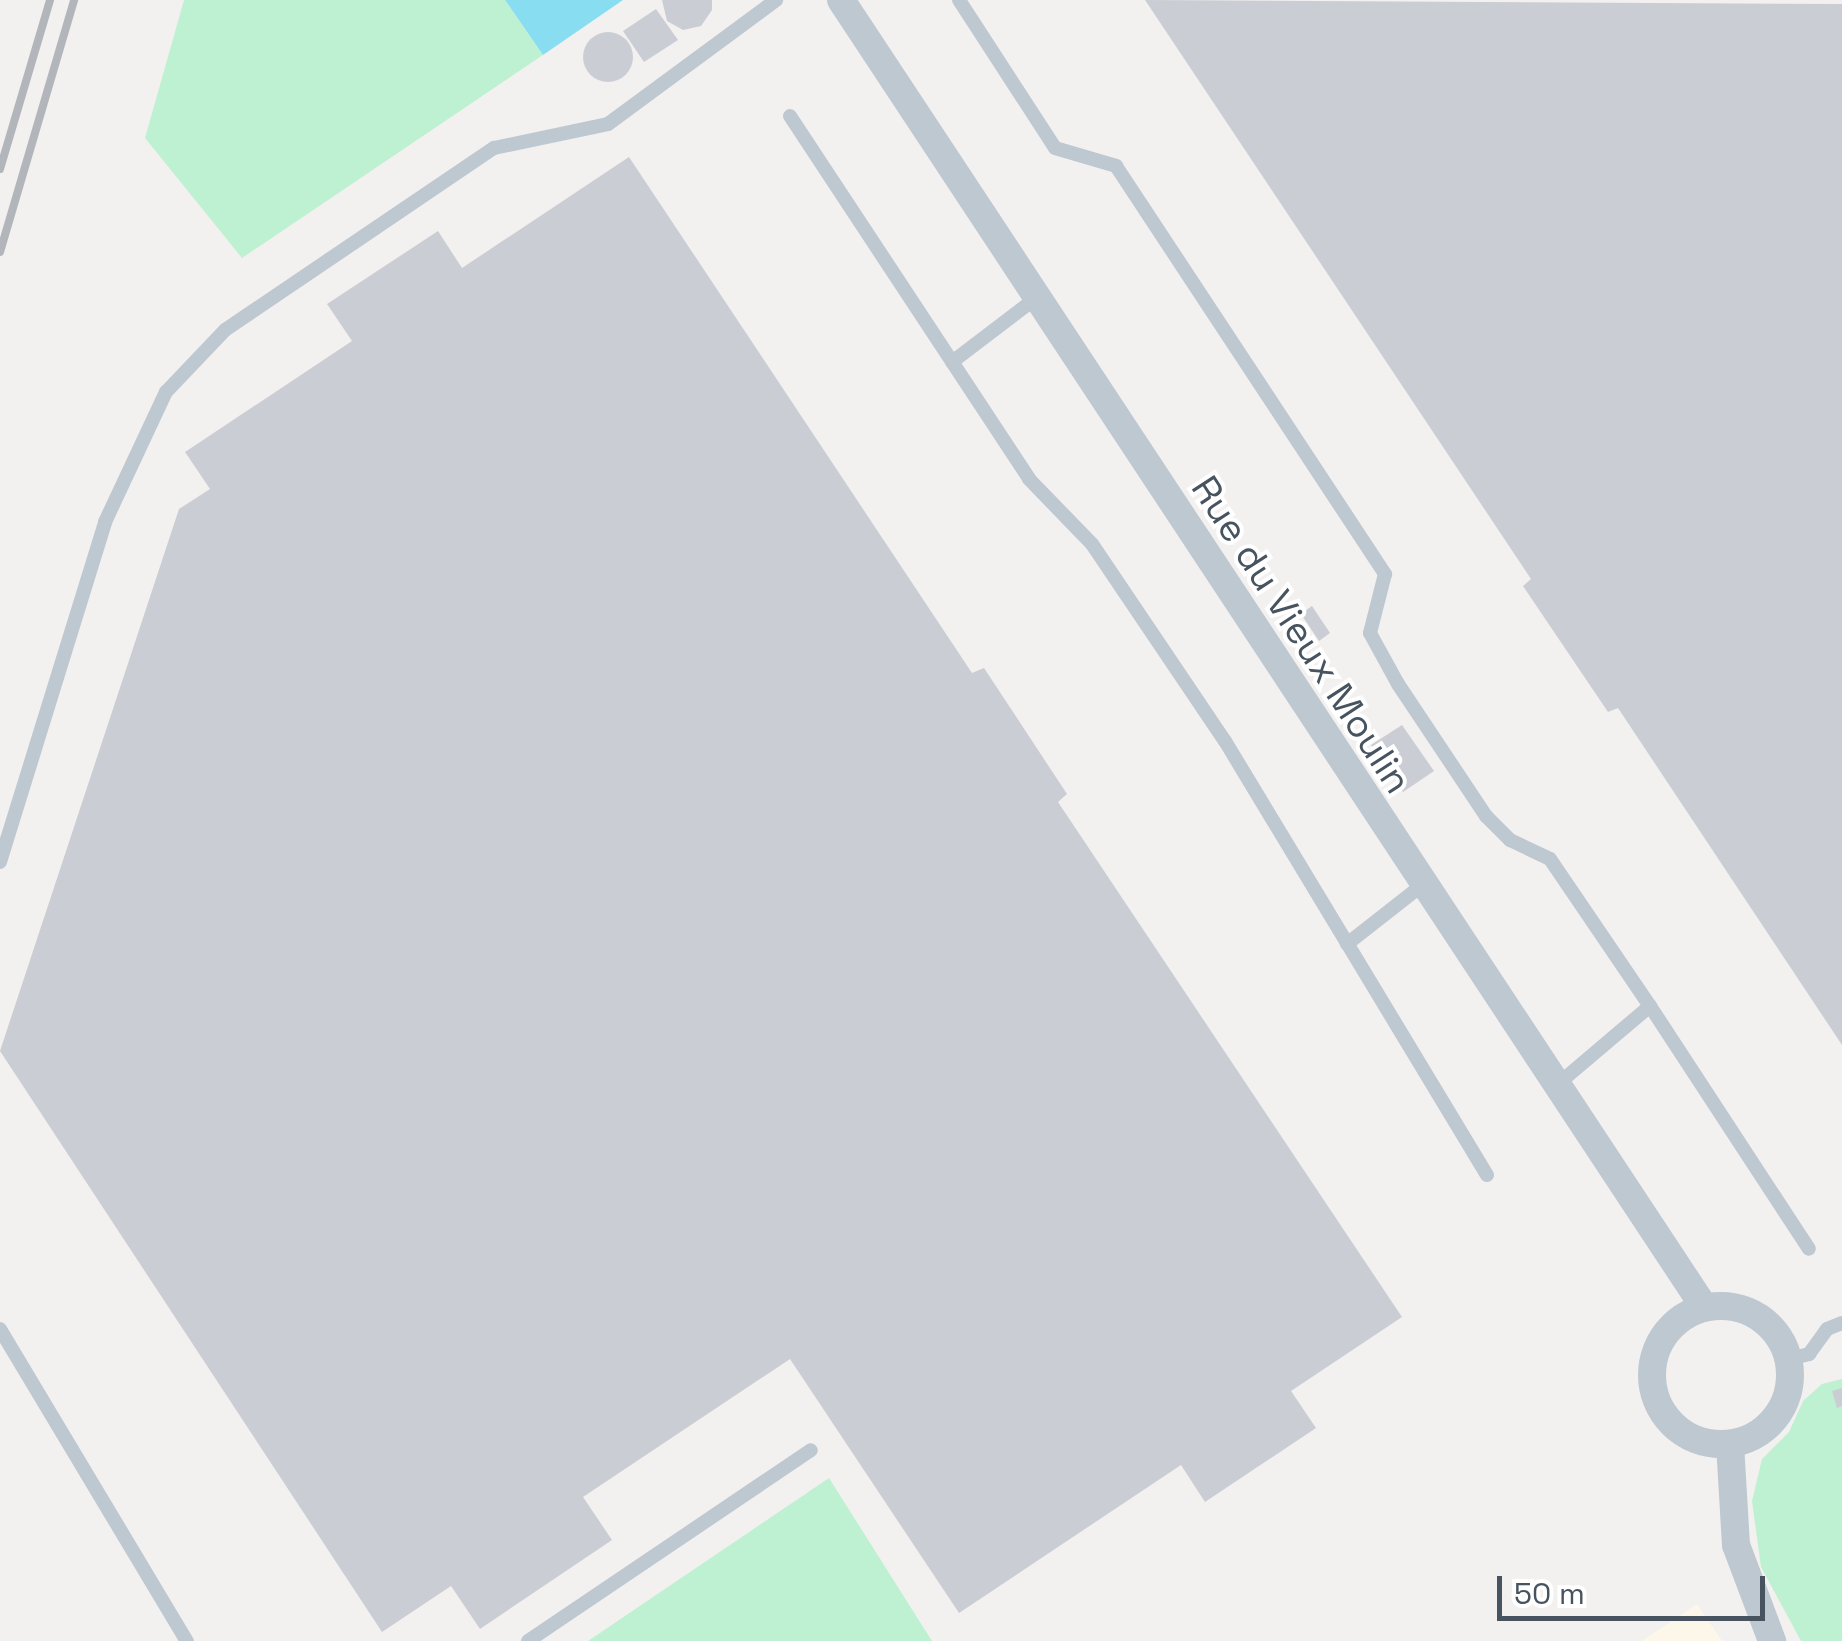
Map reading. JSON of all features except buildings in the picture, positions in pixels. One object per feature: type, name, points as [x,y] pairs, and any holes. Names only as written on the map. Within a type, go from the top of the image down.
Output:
[{"type":"street","name":"Rue du Vieux Moulin","points":[[841,0],[1421,886],[1558,1084],[1704,1307]]},
{"type":"street","points":[[1704,1307],[1744,1310],[1764,1321],[1789,1359],[1784,1404],[1752,1437],[1730,1444],[1686,1436],[1654,1398],[1654,1358],[1663,1336],[1704,1307]]},
{"type":"street","points":[[1730,1444],[1736,1545],[1772,1641]]},
{"type":"lane","points":[[0,862],[105,522],[166,392],[225,330],[494,148],[608,124],[776,0]]},
{"type":"lane","points":[[959,0],[1054,148],[1116,166],[1385,574],[1370,632],[1398,684],[1486,816],[1510,840],[1550,860],[1809,1249]]},
{"type":"lane","points":[[790,116],[1029,478],[1092,544],[1225,741],[1487,1176]]},
{"type":"lane","points":[[952,362],[1036,298]]},
{"type":"lane","points":[[1347,944],[1421,886]]},
{"type":"lane","points":[[1558,1084],[1650,1006]]},
{"type":"lane","points":[[1789,1359],[1809,1354],[1827,1328],[1842,1323]]},
{"type":"lane","points":[[0,1329],[187,1641]]},
{"type":"lane","points":[[528,1641],[812,1450]]},
{"type":"shaded area","points":[[1697,1604],[1722,1641],[1642,1641]]},
{"type":"green space","points":[[184,0],[505,0],[543,55],[242,258],[145,138]]},
{"type":"green space","points":[[1842,1379],[1842,1641],[1801,1641],[1761,1567],[1752,1501],[1762,1459],[1789,1432],[1803,1401],[1822,1384]]},
{"type":"green space","points":[[829,1478],[932,1641],[588,1641]]},
{"type":"water","points":[[505,0],[623,0],[543,55]]},
{"type":"railway","points":[[0,169],[50,0]]},
{"type":"railway","points":[[0,252],[74,0]]}]
